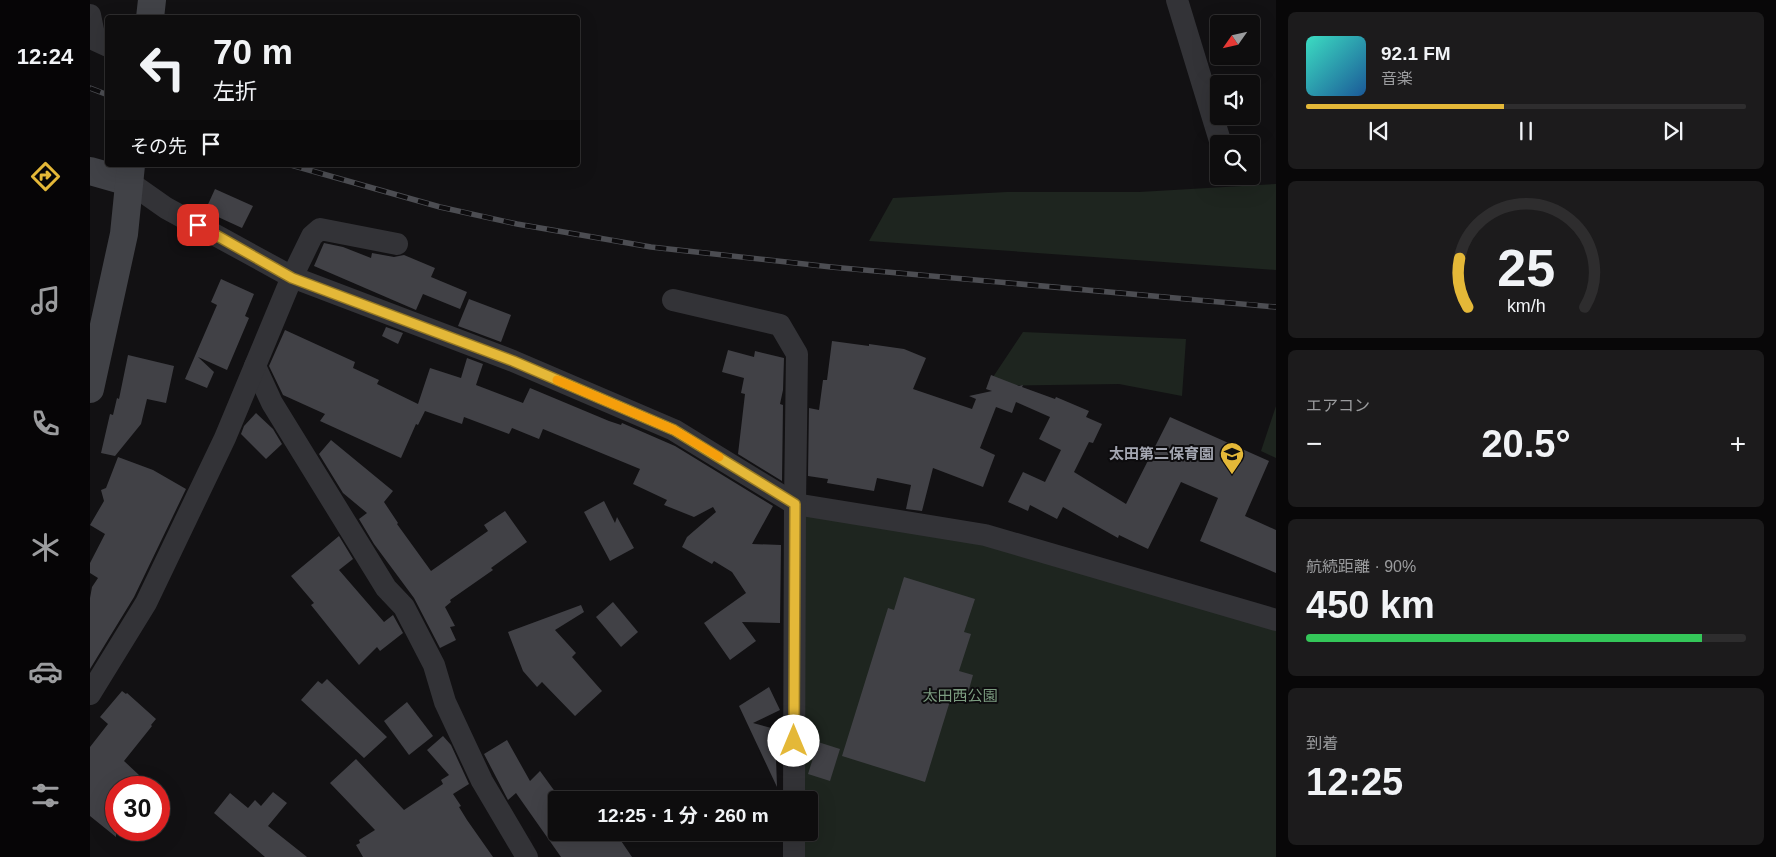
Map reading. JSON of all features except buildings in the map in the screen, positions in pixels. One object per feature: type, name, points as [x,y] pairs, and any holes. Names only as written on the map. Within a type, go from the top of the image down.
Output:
[{"type":"street","points":[[90,9],[91,0]]},
{"type":"street","points":[[150,15],[152,0]]},
{"type":"street","points":[[1178,0],[1218,135]]},
{"type":"street","points":[[90,15],[95,40],[105,45]]},
{"type":"street","points":[[90,171],[130,173],[166,208],[292,278],[513,361],[674,430],[795,504],[985,535],[1276,620]]},
{"type":"street","points":[[90,389],[124,234],[130,173]]},
{"type":"street","points":[[90,694],[146,603],[225,438],[292,278],[312,236],[320,230],[397,244]]},
{"type":"street","points":[[673,300],[780,325],[797,354],[794,791]]},
{"type":"street","points":[[255,366],[272,403],[386,588],[404,607],[434,665],[445,702],[482,781],[527,857]]},
{"type":"street","points":[[794,841],[794,857]]},
{"type":"green space","points":[[1276,184],[1276,270],[869,241],[893,198],[1007,192],[1139,192]]},
{"type":"green space","points":[[1023,332],[1186,339],[1182,396],[1119,384],[987,386]]},
{"type":"green space","points":[[1276,406],[1276,458],[1261,451]]},
{"type":"green space","name":"太田西公園","points":[[795,504],[985,535],[1276,620],[1276,857],[794,857],[794,841],[818,841],[818,791],[794,791]]},
{"type":"railway","points":[[90,88],[105,94]]},
{"type":"railway","points":[[298,167],[440,207],[517,224],[651,247],[831,267],[1276,307]]},
{"type":"slow traffic","points":[[557,380],[674,430],[719,457]]},
{"type":"place","name":"太田第二保育園","points":[[1232,475]]},
{"type":"route","points":[[198,225],[292,278],[513,361],[674,430],[795,504],[794,741]]}]
